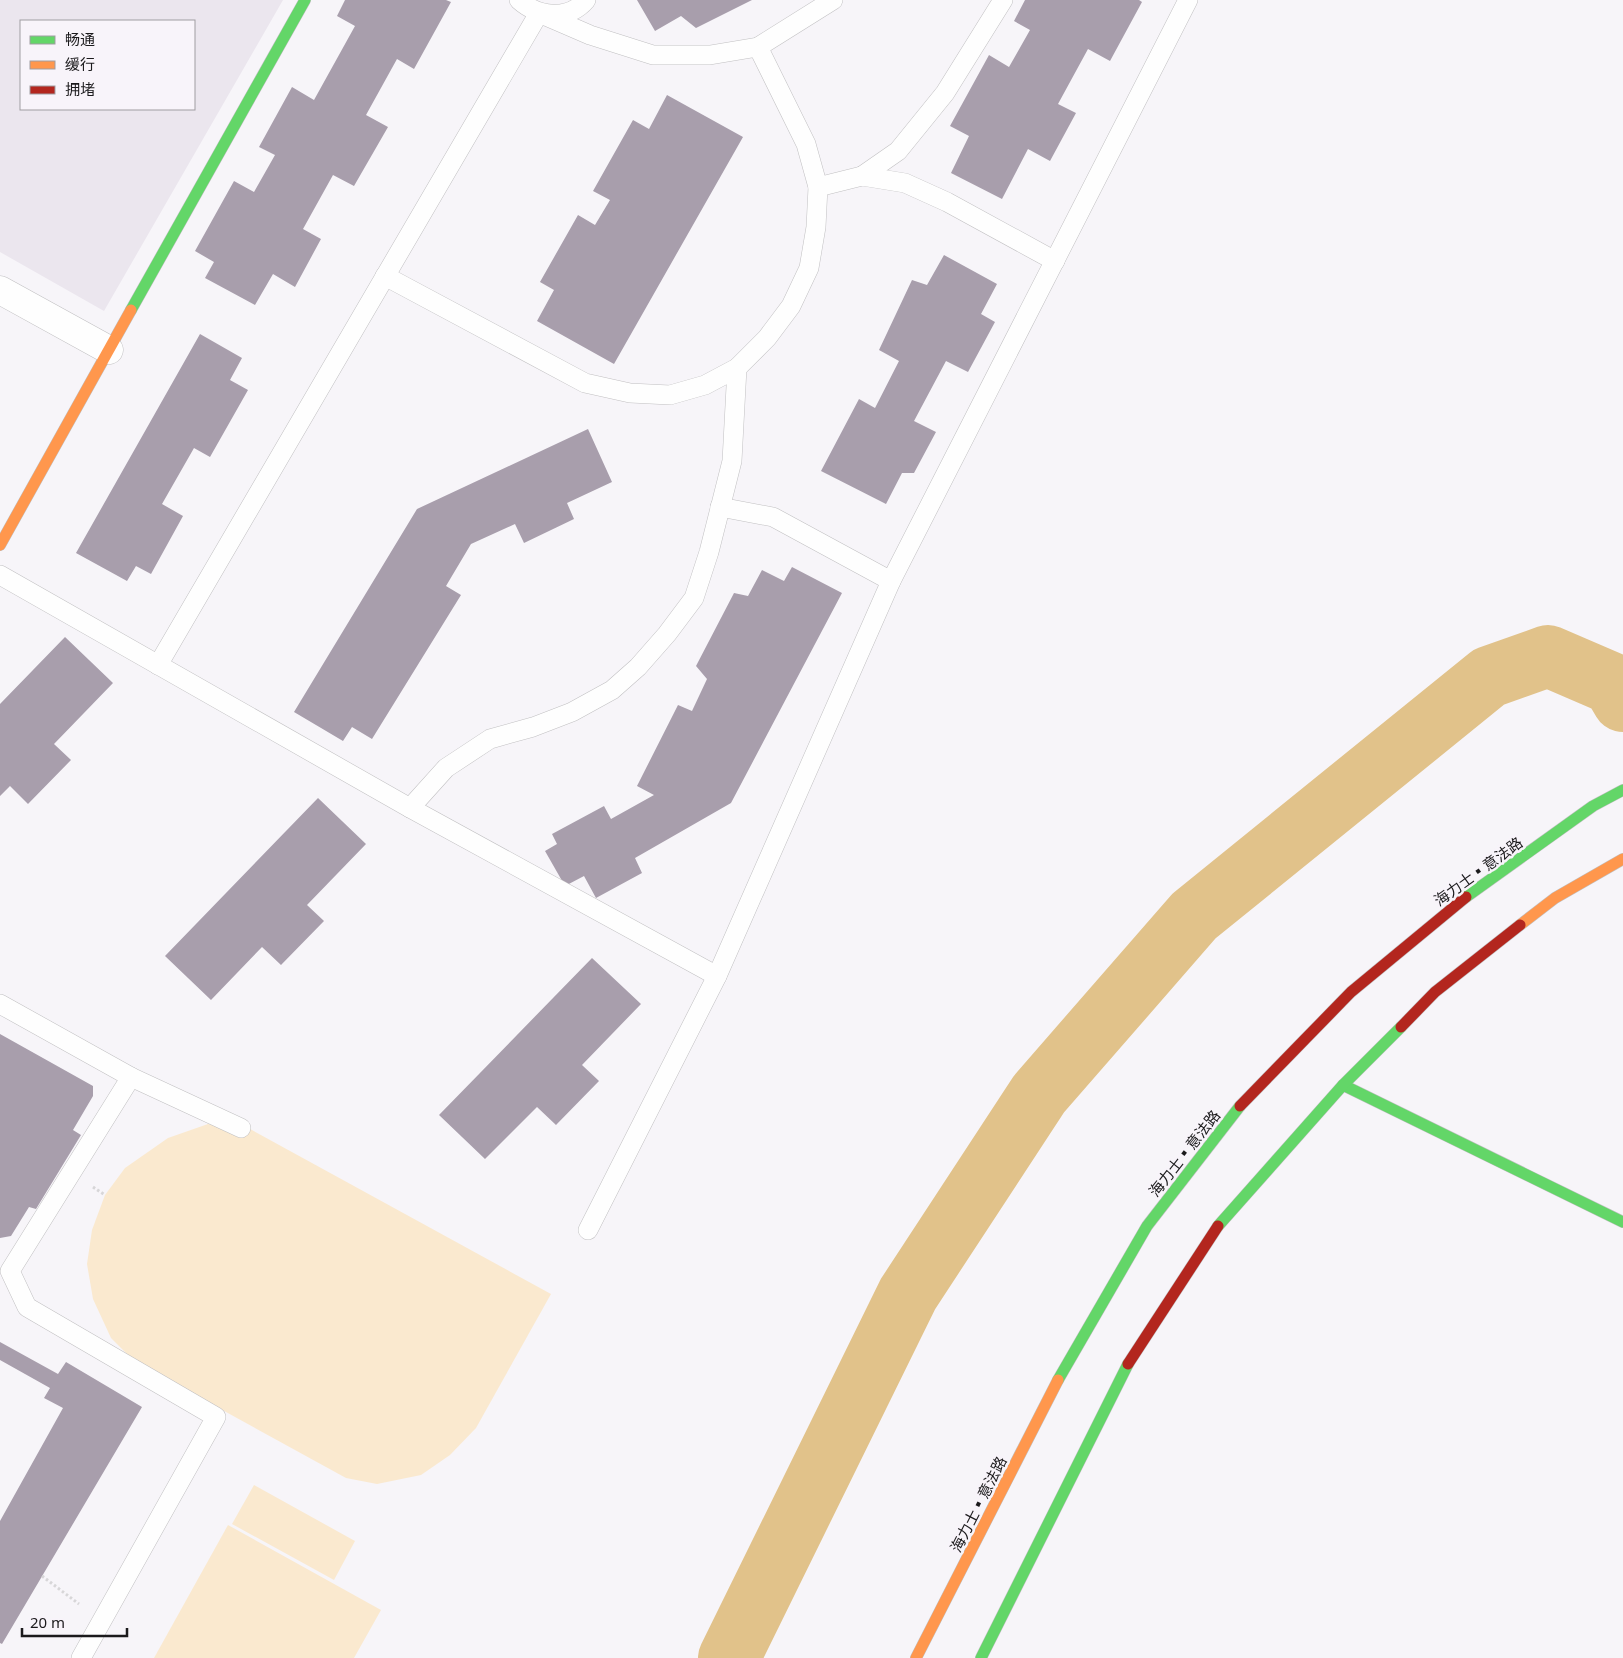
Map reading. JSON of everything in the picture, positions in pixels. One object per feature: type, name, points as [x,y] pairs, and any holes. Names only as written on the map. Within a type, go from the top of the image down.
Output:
[{"type":"street","points":[[0,545],[305,0]]},
{"type":"street","points":[[0,290],[109,350]]},
{"type":"street","name":"海力士▪意法路","points":[[916,1658],[1068,1360],[1147,1226],[1239,1107],[1351,992],[1454,906],[1593,806],[1623,790]]},
{"type":"street","points":[[981,1658],[1127,1366],[1223,1219],[1343,1086],[1435,992],[1555,898],[1623,858]]},
{"type":"street","points":[[1343,1086],[1623,1222]]},
{"type":"lane","points":[[519,0],[526,7],[590,35],[653,55],[710,55],[758,47],[833,0]]},
{"type":"lane","points":[[539,13],[555,15],[570,11],[586,0]]},
{"type":"lane","points":[[818,188],[862,176],[898,151],[945,94],[1003,0]]},
{"type":"lane","points":[[588,1230],[717,976],[891,581],[1188,0]]},
{"type":"lane","points":[[158,665],[539,13]]},
{"type":"lane","points":[[385,276],[585,382],[630,393],[670,395],[705,386],[736,368],[766,338],[791,306],[809,268],[816,227],[818,188],[806,144],[758,47]]},
{"type":"lane","points":[[862,176],[905,183],[947,202],[1054,261]]},
{"type":"lane","points":[[410,808],[446,768],[490,739],[533,727],[572,712],[612,690],[638,667],[667,634],[694,598],[709,552],[732,461],[736,368]]},
{"type":"lane","points":[[720,507],[773,517],[891,581]]},
{"type":"lane","points":[[0,575],[410,808],[717,976]]},
{"type":"lane","points":[[0,1004],[131,1077],[241,1128]]},
{"type":"lane","points":[[81,1658],[216,1417],[27,1307],[10,1271],[131,1077]]},
{"type":"path","points":[[42,1576],[102,1620]]},
{"type":"shaded area","points":[[0,0],[283,0],[104,311],[0,252]]},
{"type":"shaded area","points":[[208,1124],[250,1129],[551,1294],[476,1428],[450,1455],[421,1475],[377,1484],[346,1478],[135,1362],[111,1338],[93,1299],[87,1264],[92,1230],[105,1195],[125,1168],[168,1138]]},
{"type":"shaded area","points":[[254,1485],[355,1541],[334,1580],[232,1524]]},
{"type":"shaded area","points":[[228,1525],[381,1610],[354,1658],[154,1658]]},
{"type":"building","points":[[345,0],[446,0],[451,2],[414,69],[397,59],[366,115],[388,127],[354,186],[333,175],[303,229],[321,239],[295,287],[273,274],[255,305],[205,278],[214,262],[195,251],[234,181],[254,192],[275,155],[259,147],[292,87],[314,100],[355,26],[337,16]]},
{"type":"building","points":[[637,0],[752,0],[696,28],[681,16],[655,31]]},
{"type":"building","points":[[1025,0],[1139,0],[1142,2],[1110,61],[1088,49],[1058,104],[1076,113],[1050,161],[1028,149],[1002,199],[951,173],[969,136],[950,126],[989,55],[1009,67],[1030,30],[1014,21]]},
{"type":"building","points":[[667,95],[743,137],[614,364],[537,321],[554,290],[540,282],[578,215],[595,225],[610,200],[593,191],[633,120],[649,129]]},
{"type":"building","points":[[944,255],[997,284],[981,314],[995,322],[968,372],[946,361],[914,421],[936,432],[914,473],[902,473],[886,504],[821,471],[859,399],[875,408],[899,361],[879,350],[912,280],[927,285]]},
{"type":"building","points":[[200,334],[242,358],[230,380],[248,390],[210,457],[194,448],[162,504],[183,516],[151,574],[136,566],[127,581],[76,553]]},
{"type":"building","points":[[588,429],[612,482],[567,503],[574,519],[524,543],[515,524],[471,544],[446,586],[461,595],[372,739],[352,727],[343,741],[294,712],[417,509]]},
{"type":"building","points":[[792,567],[842,593],[731,803],[635,858],[642,873],[596,898],[584,876],[565,886],[545,851],[557,844],[552,834],[604,806],[611,819],[654,795],[637,786],[678,705],[692,711],[707,679],[696,666],[734,593],[748,596],[762,570],[784,581]]},
{"type":"building","points":[[65,637],[113,683],[54,744],[71,760],[28,804],[10,786],[0,796],[0,704]]},
{"type":"building","points":[[318,798],[366,844],[307,905],[324,921],[281,965],[262,947],[211,1000],[165,956]]},
{"type":"building","points":[[592,958],[641,1004],[582,1065],[599,1081],[556,1125],[537,1107],[485,1159],[439,1115]]},
{"type":"building","points":[[0,1034],[93,1086],[93,1096],[73,1130],[81,1135],[36,1209],[29,1207],[11,1236],[0,1238]]},
{"type":"building","points":[[0,1342],[58,1374],[66,1362],[142,1407],[2,1644],[0,1643],[0,1521],[63,1408],[44,1398],[50,1388],[0,1360]]},
{"type":"waterway","points":[[729,1658],[908,1294],[1039,1094],[1194,916],[1489,677],[1548,656],[1613,684],[1623,701]]},
{"type":"traffic: fast","points":[[131,310],[305,0]]},
{"type":"traffic: fast","points":[[1466,897],[1593,806],[1623,790]]},
{"type":"traffic: fast","points":[[1218,1226],[1343,1085],[1401,1027]]},
{"type":"traffic: fast","points":[[1343,1085],[1623,1222]]},
{"type":"traffic: fast","points":[[1058,1380],[1147,1226],[1240,1106]]},
{"type":"traffic: fast","points":[[981,1658],[1128,1364]]},
{"type":"traffic: slow","points":[[0,545],[131,310]]},
{"type":"traffic: slow","points":[[1520,925],[1555,898],[1623,859]]},
{"type":"traffic: slow","points":[[916,1658],[1058,1380]]},
{"type":"traffic: jam","points":[[1240,1106],[1351,992],[1466,897]]},
{"type":"traffic: jam","points":[[1401,1027],[1435,992],[1520,925]]},
{"type":"traffic: jam","points":[[1128,1364],[1218,1226]]}]
